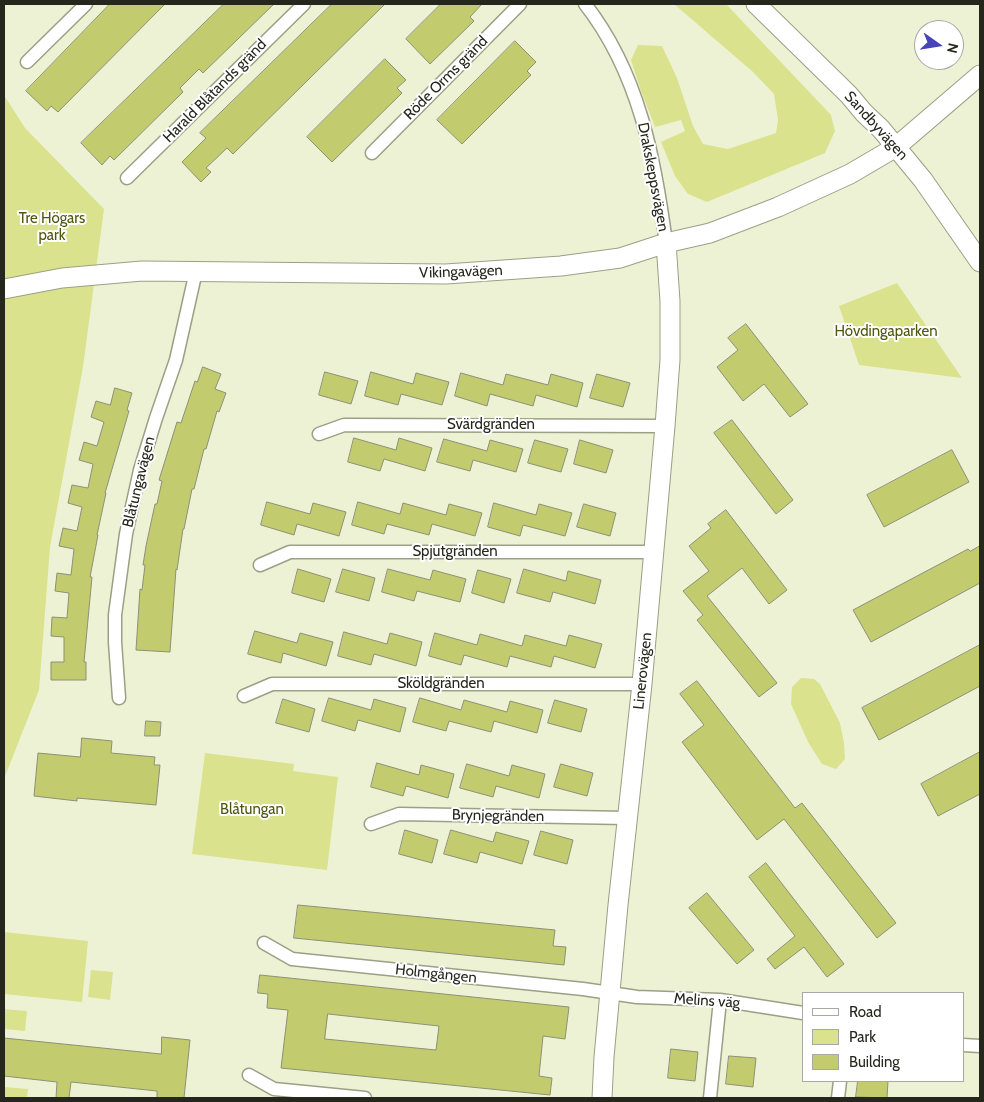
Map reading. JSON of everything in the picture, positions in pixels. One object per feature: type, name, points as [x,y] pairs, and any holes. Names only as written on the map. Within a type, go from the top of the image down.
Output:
[{"type":"street","points":[[27,62],[86,4]]},
{"type":"street","name":"Harald Blåtands gränd","points":[[126,178],[304,4]]},
{"type":"street","name":"Röde Orms gränd","points":[[372,152],[520,4]]},
{"type":"street","name":"Drakskeppsvägen","points":[[585,4],[606,36],[625,72],[642,119],[660,196],[666,244]]},
{"type":"street","name":"Sandbyvägen","points":[[756,4],[849,95],[896,147],[923,180],[980,262]]},
{"type":"street","name":"Vikingavägen","points":[[4,288],[62,278],[142,271],[446,274],[551,267],[620,258],[710,232],[778,207],[850,174],[896,147],[980,76]]},
{"type":"street","name":"Linerovägen","points":[[602,1098],[610,993],[666,426],[670,360],[670,300],[666,244]]},
{"type":"street","name":"Blåtungavägen","points":[[119,698],[115,615],[126,534],[140,470],[176,360],[196,271]]},
{"type":"street","name":"Svärdgränden","points":[[319,434],[344,425],[666,426]]},
{"type":"street","name":"Spjutgränden","points":[[260,565],[290,552],[654,552]]},
{"type":"street","name":"Sköldgränden","points":[[244,696],[272,684],[642,684]]},
{"type":"street","name":"Brynjegränden","points":[[371,824],[399,814],[627,818]]},
{"type":"street","name":"Holmgången","points":[[264,944],[292,959],[610,993]]},
{"type":"street","name":"Melins väg","points":[[610,993],[637,997],[720,1000],[802,1013]]},
{"type":"street","points":[[710,1098],[720,1000]]},
{"type":"street","points":[[964,1045],[980,1046]]},
{"type":"street","points":[[249,1075],[274,1089],[365,1098]]},
{"type":"street","points":[[838,1098],[840,1082]]},
{"type":"green space","points":[[674,4],[726,4],[831,115],[835,131],[825,153],[707,202],[688,194],[675,176],[661,142],[685,131],[681,120],[655,127],[631,60],[638,45],[662,46],[677,78],[693,126],[703,144],[728,149],[776,133],[778,120],[774,94],[753,72]]},
{"type":"green space","name":"Tre Högars park","points":[[4,95],[25,128],[104,209],[83,367],[50,547],[39,690],[4,779]]},
{"type":"green space","name":"Hövdingaparken","points":[[897,283],[962,378],[859,365],[839,306]]},
{"type":"green space","points":[[801,678],[814,679],[820,684],[840,723],[845,759],[836,769],[822,764],[808,742],[791,704],[792,687]]},
{"type":"green space","name":"Blåtungan","points":[[205,753],[294,764],[293,771],[338,777],[327,870],[192,854]]},
{"type":"green space","points":[[4,932],[88,941],[82,1002],[4,994]]},
{"type":"green space","points":[[91,970],[113,972],[110,1000],[88,997]]},
{"type":"green space","points":[[4,1009],[27,1011],[25,1031],[4,1029]]},
{"type":"green space","points":[[4,1087],[28,1089],[27,1098],[4,1098]]},
{"type":"building","points":[[110,4],[165,4],[58,112],[51,106],[47,111],[26,91]]},
{"type":"building","points":[[224,4],[274,4],[203,73],[199,69],[180,88],[183,92],[114,160],[110,156],[102,165],[81,143]]},
{"type":"building","points":[[332,4],[385,4],[233,154],[227,148],[206,168],[211,172],[201,182],[182,162],[206,138],[200,133]]},
{"type":"building","points":[[441,4],[482,4],[470,17],[474,21],[430,64],[406,39]]},
{"type":"building","points":[[515,41],[536,62],[527,71],[531,75],[462,144],[437,120]]},
{"type":"building","points":[[385,59],[406,80],[397,88],[402,93],[332,162],[307,137]]},
{"type":"building","points":[[746,324],[808,404],[790,417],[764,384],[743,401],[717,367],[738,350],[728,338]]},
{"type":"building","points":[[203,367],[221,374],[215,389],[226,393],[219,412],[217,411],[206,449],[204,449],[183,529],[176,569],[170,652],[136,650],[140,589],[142,590],[145,565],[143,565],[155,504],[157,504],[162,481],[159,480],[177,422],[181,423],[195,381],[197,382]]},
{"type":"building","points":[[325,372],[358,381],[351,404],[319,395]]},
{"type":"building","points":[[371,372],[413,384],[416,373],[449,382],[442,405],[401,394],[398,405],[365,396]]},
{"type":"building","points":[[461,373],[503,385],[506,374],[548,385],[551,374],[583,383],[577,407],[536,395],[533,406],[490,394],[487,406],[455,396]]},
{"type":"building","points":[[597,374],[630,383],[623,407],[590,398]]},
{"type":"building","points":[[115,388],[132,393],[127,410],[129,411],[105,493],[90,577],[92,577],[84,662],[86,662],[86,680],[51,680],[51,662],[64,662],[64,637],[51,636],[52,617],[67,618],[69,593],[55,591],[57,573],[71,575],[74,549],[59,546],[63,528],[77,531],[82,507],[68,503],[72,485],[88,488],[93,464],[79,460],[84,442],[97,446],[104,422],[91,417],[96,401],[110,405]]},
{"type":"building","points":[[732,420],[793,500],[776,514],[714,433]]},
{"type":"building","points":[[354,438],[396,450],[399,438],[432,448],[425,471],[384,459],[380,471],[348,462]]},
{"type":"building","points":[[444,439],[487,451],[490,440],[523,449],[516,472],[473,460],[470,471],[437,462]]},
{"type":"building","points":[[535,440],[568,449],[561,472],[528,463]]},
{"type":"building","points":[[580,440],[613,450],[606,473],[574,464]]},
{"type":"building","points":[[952,450],[969,482],[884,527],[867,495]]},
{"type":"building","points":[[267,502],[310,514],[313,503],[346,512],[339,536],[297,524],[294,535],[261,525]]},
{"type":"building","points":[[358,502],[400,514],[403,503],[446,515],[449,504],[482,513],[475,536],[432,524],[429,535],[387,524],[384,534],[352,525]]},
{"type":"building","points":[[494,503],[536,515],[539,504],[572,513],[565,536],[523,525],[520,536],[488,527]]},
{"type":"building","points":[[584,504],[616,513],[610,536],[577,527]]},
{"type":"building","points":[[726,510],[787,590],[769,604],[742,568],[707,596],[777,683],[759,697],[697,620],[703,615],[683,591],[709,571],[689,546],[711,528],[708,524]]},
{"type":"building","points":[[980,546],[980,583],[871,642],[853,610],[968,549],[970,551]]},
{"type":"building","points":[[298,569],[331,579],[324,602],[292,593]]},
{"type":"building","points":[[343,569],[375,578],[369,601],[336,592]]},
{"type":"building","points":[[388,569],[430,580],[433,570],[466,579],[460,602],[417,591],[414,601],[382,592]]},
{"type":"building","points":[[524,569],[566,581],[568,571],[601,580],[595,604],[553,592],[550,602],[517,593]]},
{"type":"building","points":[[478,570],[511,579],[504,603],[472,593]]},
{"type":"building","points":[[255,631],[297,643],[300,633],[333,642],[326,666],[283,653],[281,663],[248,654]]},
{"type":"building","points":[[344,632],[387,644],[390,633],[422,642],[416,666],[374,654],[371,665],[338,656]]},
{"type":"building","points":[[435,633],[477,645],[480,634],[522,646],[525,635],[566,646],[569,635],[602,644],[595,668],[554,656],[551,667],[510,656],[507,667],[464,655],[461,665],[429,656]]},
{"type":"building","points":[[980,645],[980,686],[879,740],[862,708]]},
{"type":"building","points":[[697,681],[795,808],[802,803],[896,923],[877,938],[784,819],[757,840],[682,742],[704,725],[680,694]]},
{"type":"building","points":[[329,698],[371,710],[374,699],[406,708],[400,732],[358,720],[355,731],[322,721]]},
{"type":"building","points":[[420,698],[461,710],[464,700],[507,712],[510,701],[543,710],[537,733],[494,721],[491,732],[449,721],[446,731],[413,722]]},
{"type":"building","points":[[283,699],[315,709],[309,732],[276,723]]},
{"type":"building","points":[[555,700],[587,709],[581,732],[548,723]]},
{"type":"building","points":[[146,721],[161,722],[160,736],[145,736]]},
{"type":"building","points":[[82,738],[112,741],[111,753],[155,757],[154,765],[160,765],[156,805],[77,798],[77,801],[34,796],[38,753],[80,757]]},
{"type":"building","points":[[980,752],[980,794],[938,816],[921,784]]},
{"type":"building","points":[[377,763],[419,775],[421,765],[454,774],[448,798],[406,786],[403,796],[371,787]]},
{"type":"building","points":[[467,764],[509,776],[512,765],[545,774],[539,798],[496,786],[493,797],[460,788]]},
{"type":"building","points":[[561,764],[593,773],[587,796],[554,787]]},
{"type":"building","points":[[405,830],[438,840],[432,863],[399,854]]},
{"type":"building","points":[[451,830],[493,842],[496,832],[529,841],[522,864],[480,852],[477,863],[444,854]]},
{"type":"building","points":[[541,831],[573,840],[567,864],[534,855]]},
{"type":"building","points":[[766,863],[844,964],[827,977],[804,947],[775,969],[767,959],[795,936],[749,877]]},
{"type":"building","points":[[707,893],[754,950],[737,964],[689,908]]},
{"type":"building","points":[[298,905],[555,930],[553,946],[566,947],[564,965],[294,938]]},
{"type":"building","points":[[260,975],[569,1007],[565,1039],[543,1036],[539,1076],[552,1078],[550,1095],[281,1068],[288,1010],[267,1008],[268,994],[258,993]],"holes":[[[328,1014],[439,1026],[436,1050],[325,1039]]]},
{"type":"building","points":[[162,1037],[190,1040],[184,1098],[157,1098],[157,1091],[71,1082],[69,1098],[56,1098],[57,1082],[4,1076],[4,1038],[161,1054]]},
{"type":"building","points":[[671,1049],[698,1052],[695,1081],[668,1078]]},
{"type":"building","points":[[729,1056],[756,1058],[753,1087],[726,1084]]},
{"type":"building","points":[[858,1082],[888,1082],[887,1098],[856,1097]]}]
